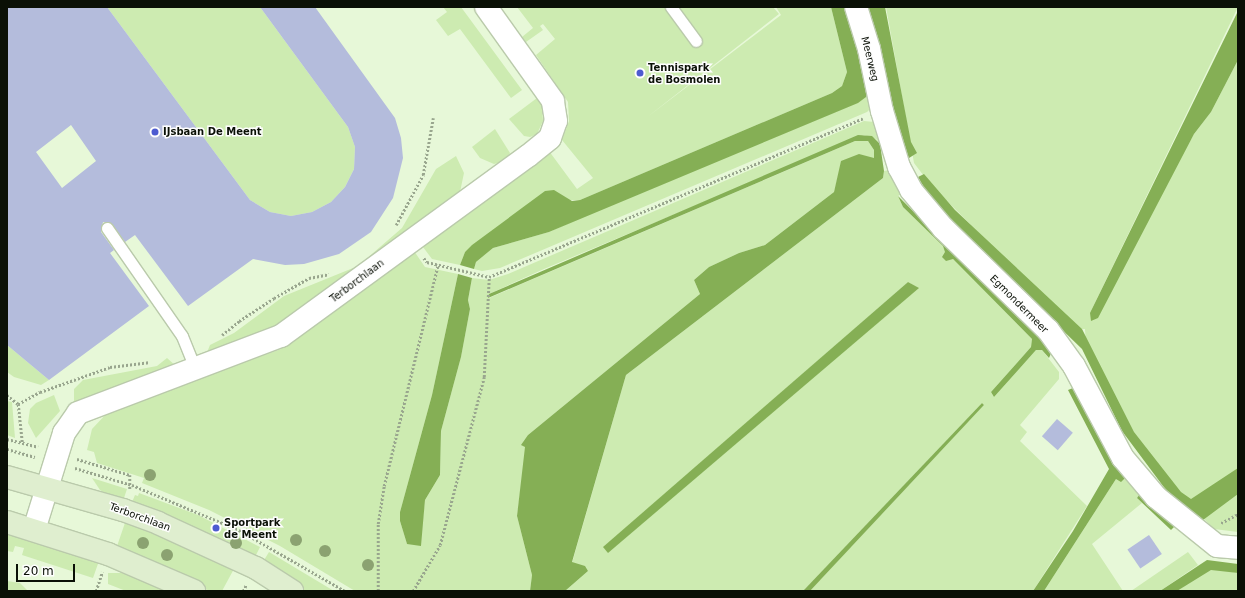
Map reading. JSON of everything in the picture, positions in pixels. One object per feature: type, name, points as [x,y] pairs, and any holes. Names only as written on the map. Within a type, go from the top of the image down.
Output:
[{"type":"main road","name":"Terborchlaan","points":[[7,477],[123,510],[195,538],[256,568],[292,591]]},
{"type":"main road","points":[[7,522],[108,554],[194,591]]},
{"type":"street","name":"Terborchlaan","points":[[34,530],[64,433],[78,413],[281,336],[402,236],[543,145],[554,130],[556,113],[549,94],[486,7]]},
{"type":"street","name":"Meerweg","points":[[856,7],[869,48],[882,111]]},
{"type":"street","name":"Egmondermeer","points":[[882,111],[899,166],[911,190],[942,228],[1048,330],[1074,366],[1123,458],[1156,497],[1188,525],[1217,546],[1238,548]]},
{"type":"lane","points":[[672,7],[696,41]]},
{"type":"lane","points":[[107,228],[182,336],[195,369]]},
{"type":"path","points":[[433,118],[423,175],[402,236],[427,262],[489,277],[824,133],[882,111]]},
{"type":"path","points":[[378,591],[378,524],[384,486],[438,264]]},
{"type":"path","points":[[217,340],[239,321],[274,298],[309,278],[337,272]]},
{"type":"path","points":[[413,591],[440,545],[484,377],[489,277]]},
{"type":"path","points":[[18,404],[40,392],[110,367],[156,362]]},
{"type":"path","points":[[7,395],[18,404],[22,442],[7,439]]},
{"type":"path","points":[[7,449],[132,485],[186,506],[268,544],[345,591]]},
{"type":"shaded area","points":[[107,7],[260,7],[348,127],[355,147],[354,169],[345,187],[331,202],[312,212],[291,216],[270,212],[250,200]]},
{"type":"shaded area","points":[[443,7],[461,7],[522,90],[511,98],[460,29],[448,36],[436,20],[447,12]]},
{"type":"shaded area","points":[[517,7],[773,7],[779,14],[646,118],[781,15],[776,7],[831,7],[847,72],[842,86],[832,93],[580,200],[568,200],[465,252],[460,265],[432,259],[423,247],[549,151],[577,189],[593,178],[562,140],[569,121],[568,102],[536,55],[555,39],[543,24],[540,26],[543,30],[526,42],[522,37],[533,28]]},
{"type":"shaded area","points":[[831,7],[847,7],[869,89],[866,97],[858,103],[549,232],[493,248],[476,262],[474,269],[460,265],[465,252],[472,245],[545,191],[554,190],[572,201],[580,200],[832,93],[842,86],[847,72]]},
{"type":"shaded area","points":[[867,7],[885,7],[911,142],[917,153],[909,158],[902,148]]},
{"type":"shaded area","points":[[886,7],[1238,7],[1090,313],[1194,134],[1211,112],[1238,60],[1238,532],[1214,529],[1145,459],[1086,347],[1085,329],[1075,329],[930,184],[914,163]]},
{"type":"shaded area","points":[[1238,11],[1238,60],[1211,112],[1194,134],[1098,318],[1091,321],[1090,313]]},
{"type":"shaded area","points":[[869,89],[872,107],[867,112],[500,268],[482,271],[474,269],[476,262],[493,248],[549,232]]},
{"type":"shaded area","points":[[541,95],[543,121],[537,134],[530,137],[524,136],[509,119]]},
{"type":"shaded area","points":[[864,121],[874,122],[884,142],[880,144],[876,139],[864,135],[544,269],[489,294],[489,298],[855,141],[868,141],[874,150],[874,158],[842,161],[834,192],[765,245],[739,253],[709,267],[694,280],[700,294],[528,435],[517,516],[532,575],[530,591],[355,591],[280,546],[209,510],[142,483],[144,478],[97,463],[94,452],[87,450],[92,429],[108,412],[281,349],[414,251],[425,267],[458,274],[432,395],[400,512],[400,521],[407,544],[421,535],[425,500],[440,475],[441,431],[461,357],[470,309],[468,300],[472,278],[489,280],[508,274]]},
{"type":"shaded area","points":[[495,129],[510,153],[506,161],[494,164],[480,158],[472,147]]},
{"type":"shaded area","points":[[858,135],[872,136],[880,144],[884,171],[883,178],[626,375],[572,562],[585,566],[588,571],[565,591],[530,591],[532,575],[517,516],[525,447],[521,445],[528,435],[700,294],[694,280],[709,267],[739,253],[765,245],[834,192],[841,161],[859,154],[874,158],[874,150],[868,141],[855,141],[488,298],[489,294]]},
{"type":"shaded area","points":[[456,156],[464,173],[460,192],[290,321],[206,355],[210,345],[234,333],[284,296],[358,266],[402,228],[436,169]]},
{"type":"shaded area","points":[[890,170],[903,193],[898,196],[903,207],[943,246],[949,258],[953,259],[1032,339],[1031,347],[991,392],[994,397],[1036,350],[1042,350],[1059,372],[1059,379],[1020,425],[1027,432],[1020,441],[1087,506],[1033,591],[810,591],[984,405],[982,403],[803,591],[565,591],[588,571],[572,563],[626,375],[883,178],[884,171]],"holes":[[[908,282],[918,288],[608,552],[604,547]]]},
{"type":"shaded area","points":[[924,174],[955,210],[1082,329],[1134,432],[1181,492],[1191,499],[1238,468],[1238,494],[1203,520],[1182,508],[1163,486],[1122,431],[1082,349],[948,219],[925,189],[918,177]]},
{"type":"shaded area","points":[[898,196],[1052,351],[1049,358],[1042,350],[1036,350],[994,397],[991,392],[1031,347],[1032,339],[953,259],[946,261],[942,257],[945,252],[943,246],[903,207]]},
{"type":"shaded area","points":[[458,274],[472,278],[468,300],[470,309],[461,357],[441,431],[440,475],[425,500],[421,546],[407,544],[400,521],[400,512],[432,395]]},
{"type":"shaded area","points":[[908,282],[919,288],[608,553],[603,547]]},
{"type":"shaded area","points":[[7,345],[49,380],[41,385],[14,377],[7,372]]},
{"type":"shaded area","points":[[167,358],[176,366],[74,403],[74,389],[83,380],[157,366]]},
{"type":"shaded area","points":[[1073,388],[1126,477],[1121,482],[1116,479],[1044,591],[1033,591],[1073,531],[1109,469],[1068,390]]},
{"type":"shaded area","points":[[54,395],[60,411],[36,438],[28,423],[30,409],[36,403]]},
{"type":"shaded area","points":[[7,401],[12,402],[15,438],[7,435]]},
{"type":"shaded area","points":[[982,403],[984,405],[810,591],[803,591]]},
{"type":"shaded area","points":[[1126,477],[1142,491],[1137,498],[1142,503],[1092,544],[1123,591],[1044,591],[1116,479]]},
{"type":"shaded area","points":[[92,478],[127,489],[122,504],[100,490]]},
{"type":"shaded area","points":[[1142,491],[1176,525],[1171,530],[1137,498]]},
{"type":"shaded area","points":[[139,493],[198,515],[260,547],[253,561],[130,507],[135,495],[138,496]]},
{"type":"shaded area","points":[[126,520],[235,567],[222,591],[210,591],[116,549]]},
{"type":"shaded area","points":[[7,530],[100,558],[93,578],[22,555],[24,548],[15,546],[13,552],[7,551]]},
{"type":"shaded area","points":[[269,552],[334,591],[304,591],[261,565]]},
{"type":"shaded area","points":[[1188,552],[1198,565],[1160,591],[1131,591]]},
{"type":"shaded area","points":[[1207,560],[1238,564],[1238,573],[1211,570],[1177,591],[1160,591]]},
{"type":"shaded area","points":[[1216,569],[1238,573],[1238,591],[1177,591],[1206,571]]},
{"type":"shaded area","points":[[108,573],[122,573],[149,583],[181,591],[126,591],[108,584]]},
{"type":"shaded area","points":[[7,581],[20,583],[28,591],[7,591]]},
{"type":"building","points":[[7,7],[107,7],[250,200],[270,212],[291,216],[312,212],[331,202],[345,187],[354,169],[355,147],[348,127],[260,7],[315,7],[395,118],[401,138],[403,158],[393,198],[371,232],[339,254],[304,264],[285,265],[253,259],[188,306],[135,235],[125,242],[112,224],[103,222],[101,232],[114,250],[110,253],[149,306],[49,380],[7,345]],"holes":[[[71,125],[96,161],[62,188],[36,152]]]},
{"type":"building","points":[[1057,419],[1073,433],[1058,450],[1042,436]]},
{"type":"building","points":[[1149,535],[1162,554],[1140,569],[1127,550]]},
{"type":"place","name":"Tennispark de Bosmolen","points":[[640,73]]},
{"type":"place","name":"IJsbaan De Meent","points":[[155,132]]},
{"type":"place","name":"Sportpark de Meent","points":[[216,528]]}]
